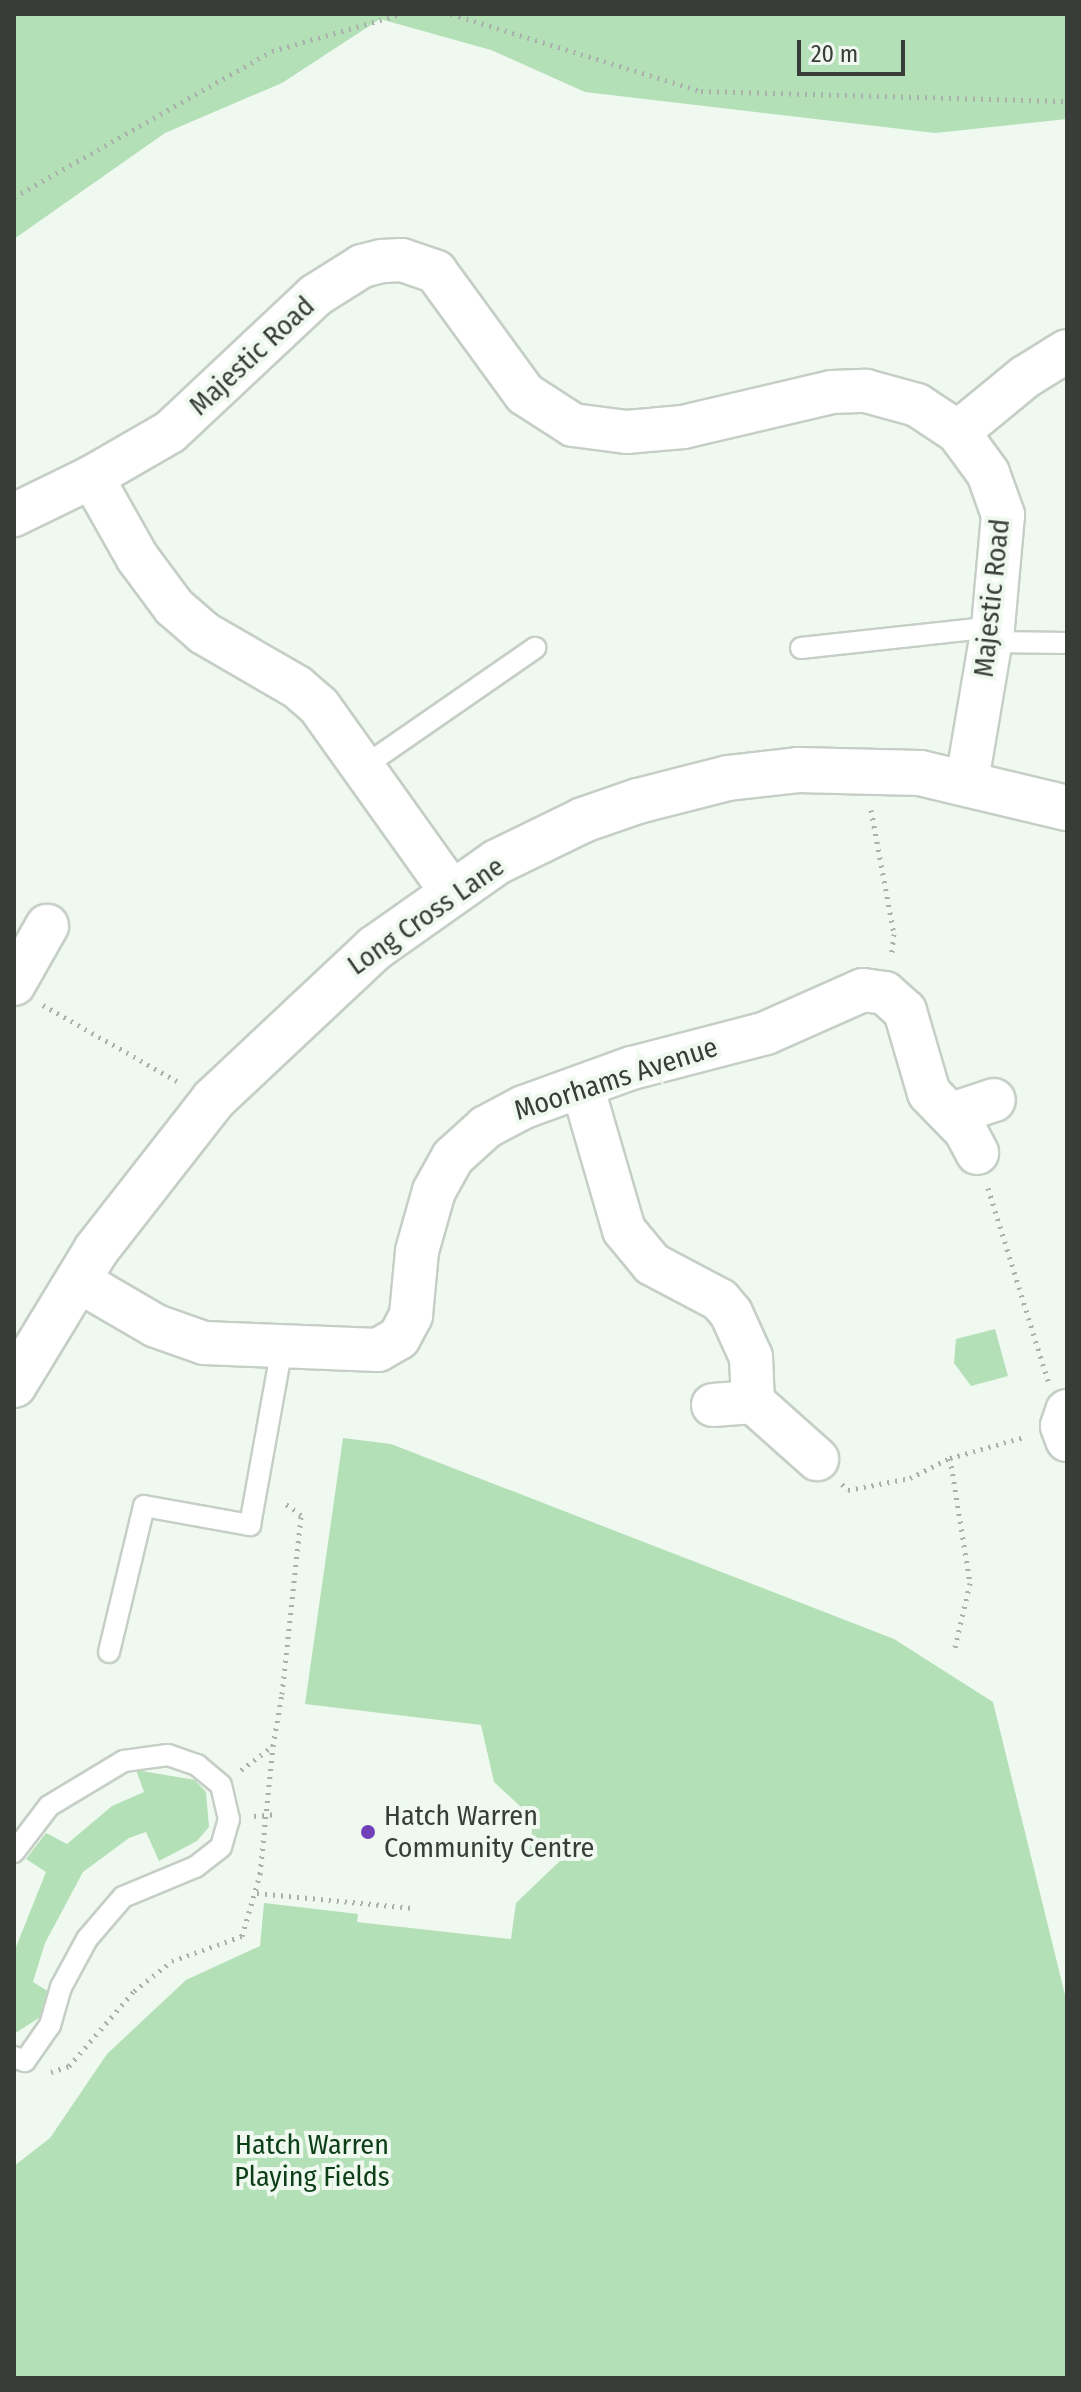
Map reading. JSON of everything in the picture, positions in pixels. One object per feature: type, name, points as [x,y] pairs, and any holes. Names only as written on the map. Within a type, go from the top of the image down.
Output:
[{"type":"street","name":"Majestic Road","points":[[14,515],[92,477],[170,432],[284,321],[324,289],[362,266],[402,260],[436,272],[525,394],[573,425],[627,432],[683,427],[832,392],[866,391],[917,405],[958,432],[988,473],[1003,515],[992,635],[967,780]]},
{"type":"street","points":[[958,432],[1025,377],[1067,351]]},
{"type":"street","points":[[92,477],[137,557],[174,607],[204,633],[297,687],[319,706],[366,765],[451,891]]},
{"type":"street","name":"Long Cross Lane","points":[[14,1385],[77,1280],[213,1100],[338,979],[451,891],[583,820],[638,801],[728,778],[863,770],[967,780],[1067,808]]},
{"type":"street","points":[[21,991],[47,926]]},
{"type":"street","name":"Moorhams Avenue","points":[[77,1280],[179,1335],[223,1345],[366,1352],[399,1338],[411,1315],[426,1209],[453,1157],[504,1116],[583,1089],[632,1068],[766,1033],[842,996],[863,990],[885,993]]},
{"type":"street","points":[[885,993],[905,1011],[929,1093],[952,1114],[977,1153]]},
{"type":"street","points":[[583,1089],[624,1230],[652,1264],[720,1300],[731,1313],[751,1357],[733,1404],[817,1459]]},
{"type":"street","points":[[952,1114],[994,1100]]},
{"type":"lane","points":[[801,648],[992,635],[1067,643]]},
{"type":"lane","points":[[366,765],[535,648]]},
{"type":"lane","points":[[109,1652],[144,1506],[250,1525],[282,1347]]},
{"type":"lane","points":[[14,1852],[49,1806],[124,1761],[168,1755],[197,1765],[221,1785],[229,1819],[221,1847],[195,1867],[123,1897],[87,1939],[61,1987],[50,2025],[18,2065]]},
{"type":"path","points":[[14,197],[272,51],[401,14]]},
{"type":"path","points":[[451,14],[701,91],[1067,101]]},
{"type":"path","points":[[863,770],[894,934],[885,993]]},
{"type":"path","points":[[21,991],[75,1028],[213,1100]]},
{"type":"path","points":[[817,1459],[848,1490],[910,1478],[950,1458],[1065,1425],[977,1153]]},
{"type":"path","points":[[950,1458],[970,1583],[954,1652]]},
{"type":"path","points":[[18,2065],[48,2073],[69,2066],[134,1991],[172,1961],[242,1936],[257,1893],[301,1515],[259,1486]]},
{"type":"path","points":[[221,1785],[273,1746]]},
{"type":"path","points":[[257,1893],[413,1908]]},
{"type":"green space","points":[[14,14],[1067,14],[1067,119],[935,133],[585,92],[491,50],[380,19],[282,83],[165,133],[14,239]]},
{"type":"green space","points":[[995,1329],[1008,1376],[971,1386],[954,1363],[956,1339]]},
{"type":"green space","name":"Hatch Warren Playing Fields","points":[[343,1438],[391,1444],[894,1639],[993,1702],[1067,2003],[1067,2378],[14,2378],[14,2166],[50,2138],[107,2054],[186,1980],[260,1946],[264,1903],[358,1914],[357,1922],[511,1939],[516,1903],[564,1857],[555,1842],[528,1862],[532,1831],[522,1808],[494,1782],[481,1725],[305,1704]]},
{"type":"green space","points":[[136,1770],[195,1780],[206,1792],[209,1827],[197,1841],[159,1861],[146,1832],[129,1838],[83,1872],[45,1943],[33,1982],[51,1993],[45,2014],[14,2034],[14,1952],[46,1872],[26,1859],[46,1833],[67,1844],[112,1806],[144,1792]]},
{"type":"place","name":"Hatch Warren Community Centre","points":[[368,1832]]}]
